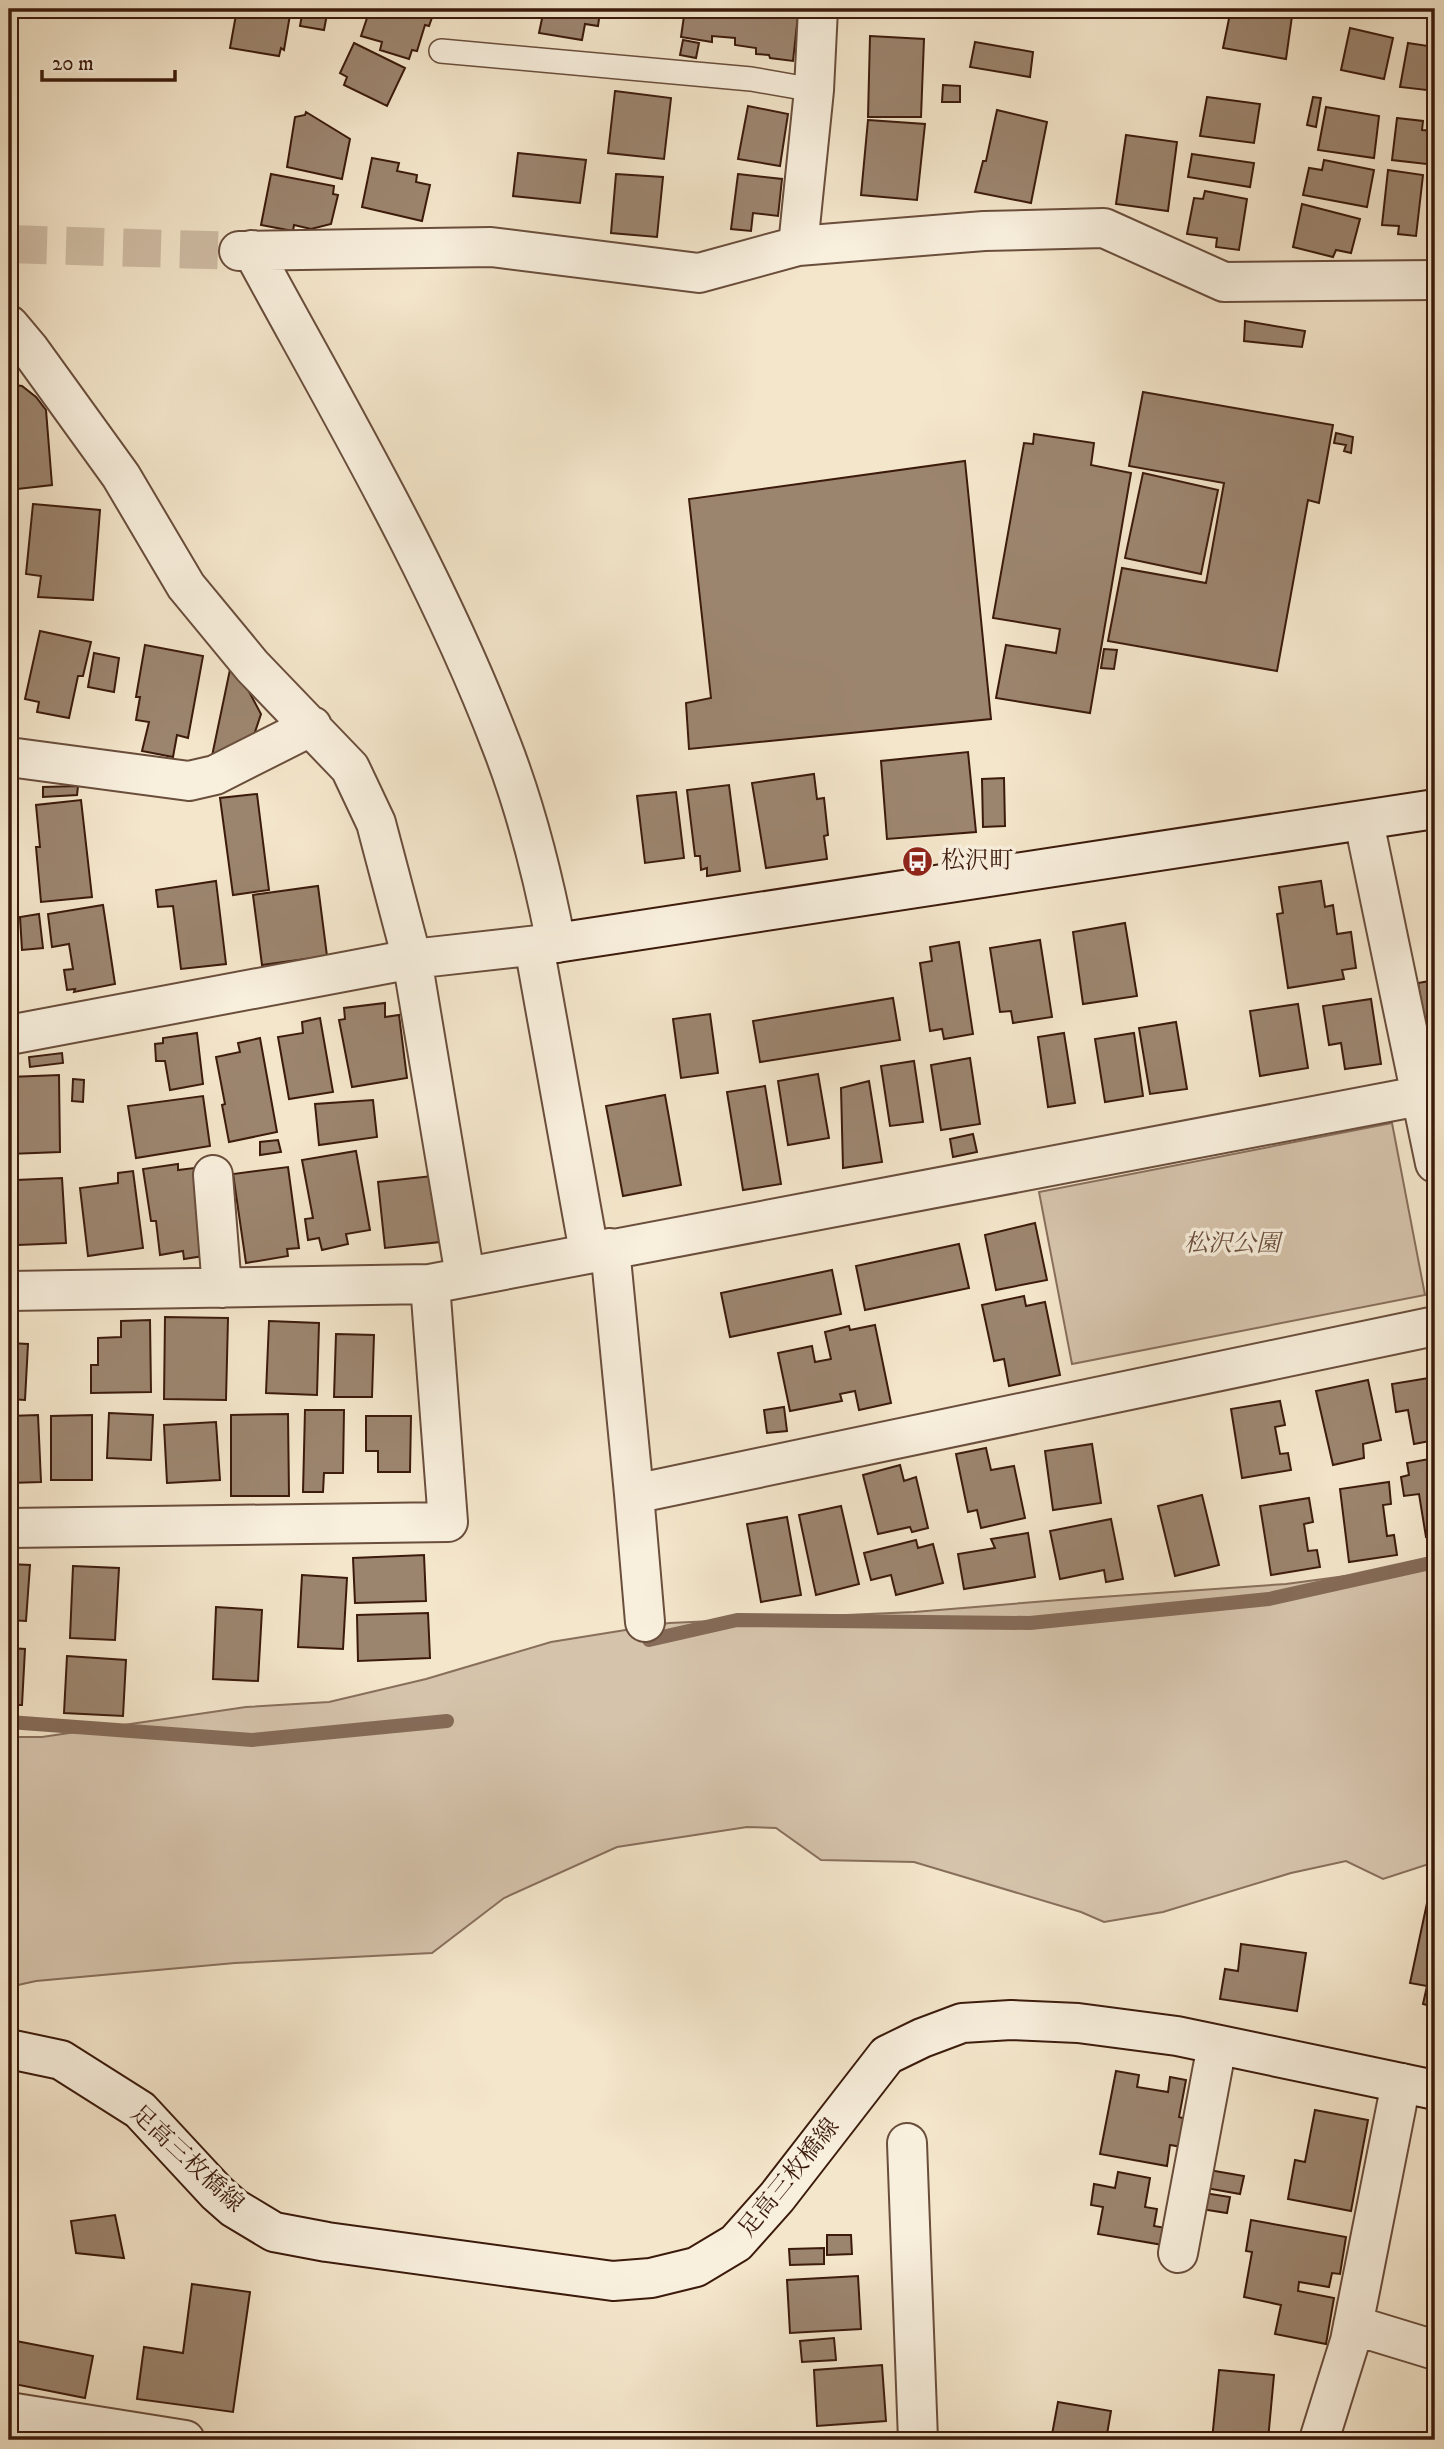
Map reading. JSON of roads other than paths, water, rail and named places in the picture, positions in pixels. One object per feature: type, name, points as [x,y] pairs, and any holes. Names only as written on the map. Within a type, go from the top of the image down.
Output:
[{"type":"street","points":[[798,246],[814,90],[818,9]]},
{"type":"street","points":[[645,1622],[634,1494],[599,1250],[545,944],[541,868],[502,745],[442,604],[354,436],[245,250],[491,247],[699,273],[798,246],[984,231],[1104,228],[1224,282],[1435,280]]},
{"type":"street","points":[[9,326],[30,350],[121,476],[186,586],[252,666],[350,768],[376,823],[412,960],[448,1280],[448,1522],[9,1528]]},
{"type":"street","points":[[9,757],[190,781],[215,775],[312,726]]},
{"type":"street","points":[[9,1035],[412,960],[545,944],[1364,822],[1435,809]]},
{"type":"street","points":[[1364,822],[1428,1094],[1435,1163]]},
{"type":"street","points":[[9,1291],[222,1288],[448,1280],[1428,1094]]},
{"type":"street","points":[[213,1175],[222,1288]]},
{"type":"street","points":[[634,1494],[1435,1326]]},
{"type":"street","name":"足高三枚橋線","points":[[9,2049],[61,2060],[140,2110],[217,2193],[233,2207],[274,2232],[327,2242],[613,2281],[651,2277],[695,2267],[736,2243],[777,2197],[887,2055],[962,2023],[1011,2020],[1078,2023],[1177,2036],[1418,2087]]},
{"type":"street","points":[[1178,2253],[1217,2045]]},
{"type":"street","points":[[1320,2440],[1418,2087]]},
{"type":"street","points":[[908,2143],[918,2440]]},
{"type":"street","points":[[1353,2325],[1435,2350]]},
{"type":"street","points":[[9,2412],[185,2440]]},
{"type":"lane","points":[[441,51],[751,79],[814,90]]},
{"type":"waterway","points":[[649,1640],[737,1620],[1030,1623],[1269,1599],[1435,1562]]},
{"type":"waterway","points":[[9,1722],[252,1740],[447,1721]]},
{"type":"tunnel","points":[[9,244],[239,251]]},
{"type":"place","name":"松沢町","points":[[918,861]]},
{"type":"park label","name":"松沢公園","points":[[1232,1244]]}]
